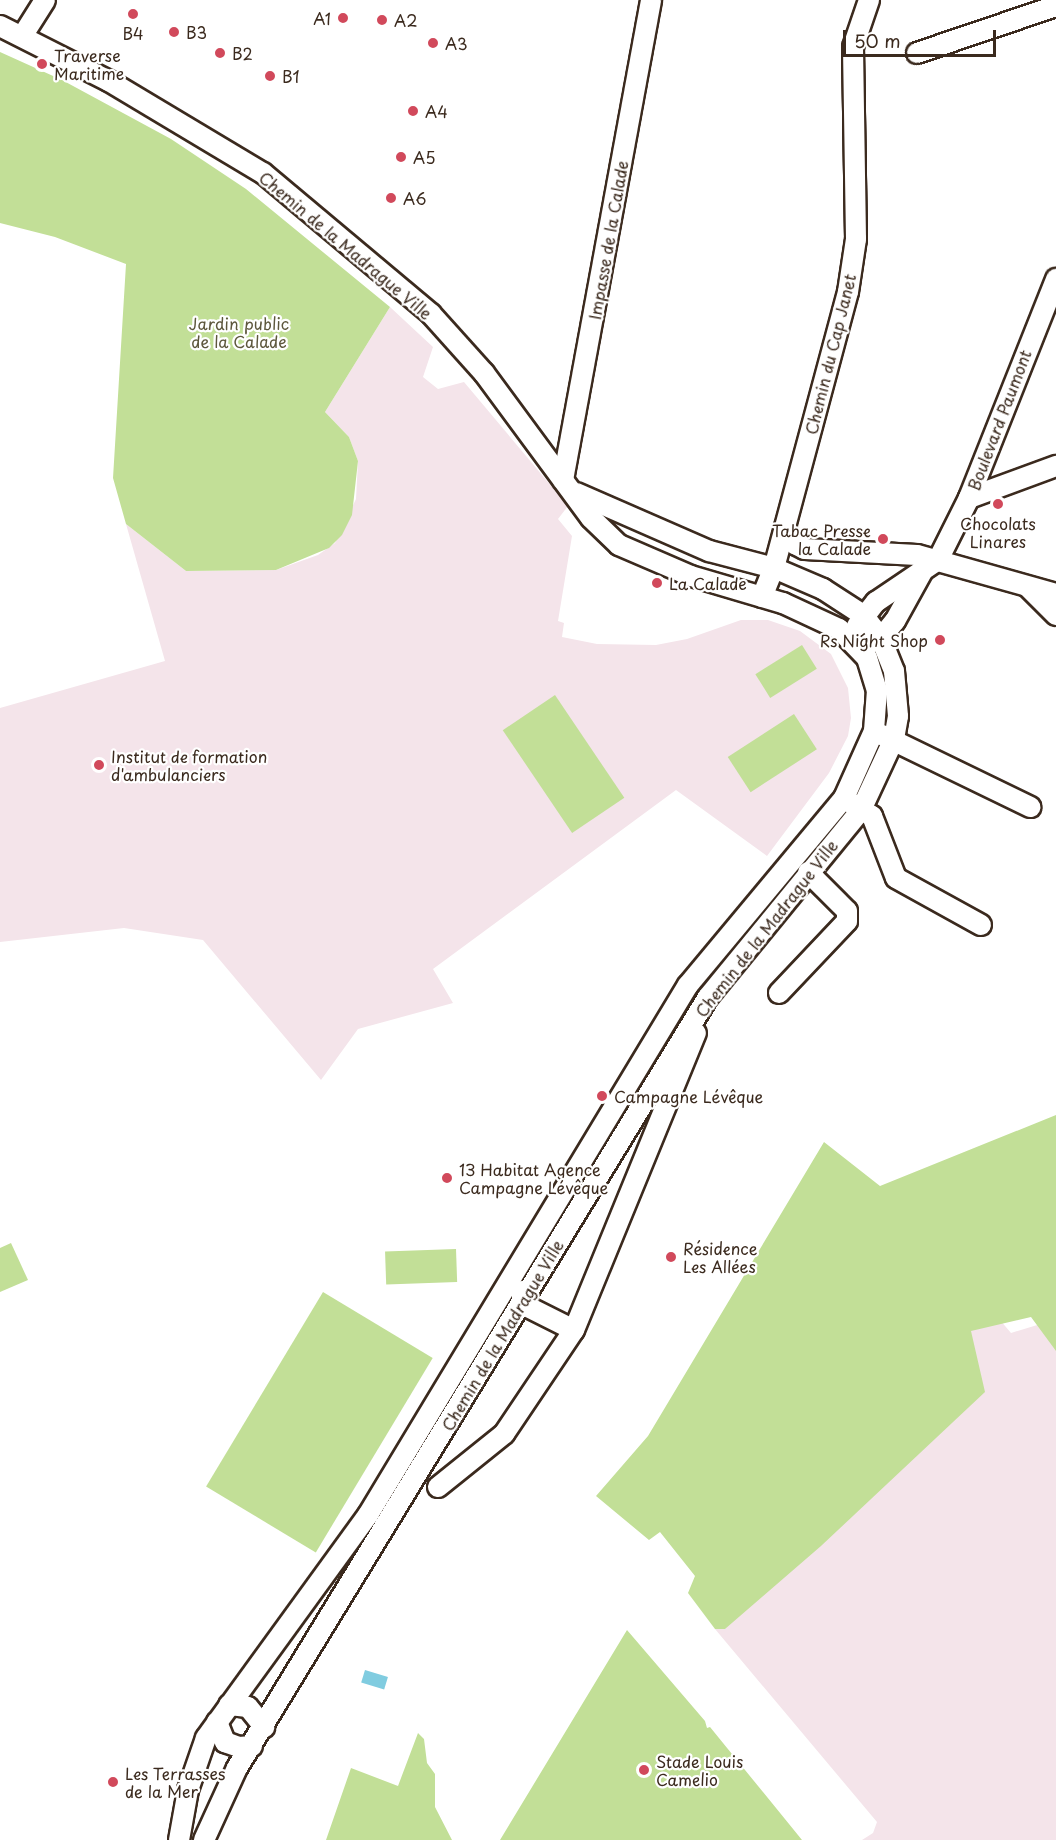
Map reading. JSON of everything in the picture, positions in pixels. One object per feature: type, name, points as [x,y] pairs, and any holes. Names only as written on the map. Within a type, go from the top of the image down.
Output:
[{"type":"street","points":[[22,35],[45,0]]},
{"type":"street","name":"Impasse de la Calade","points":[[569,486],[651,0]]},
{"type":"street","name":"Chemin du Cap Janet","points":[[762,597],[774,568],[848,292],[856,239],[853,47],[869,0]]},
{"type":"street","points":[[918,53],[1056,6]]},
{"type":"street","name":"Chemin de la Madrague Ville","points":[[0,26],[22,35],[262,173],[431,315],[484,373],[591,518],[619,545],[691,576],[762,597],[820,618],[856,643],[867,658],[877,690],[874,731],[844,798],[688,985],[368,1515],[206,1738],[188,1790],[179,1840]]},
{"type":"street","name":"Boulevard Paumont","points":[[938,560],[969,498],[1053,286]]},
{"type":"street","points":[[969,498],[1056,466]]},
{"type":"street","name":"Chemin de la Madrague Ville","points":[[204,1840],[223,1792],[697,1014],[808,872],[861,810],[894,739],[898,695],[894,671],[881,638],[863,615],[823,589],[774,568],[709,551],[569,486]]},
{"type":"street","points":[[784,529],[795,544],[805,549],[917,555],[1056,594]]},
{"type":"street","points":[[922,572],[881,638],[871,644],[856,643],[856,628],[863,615],[876,602],[938,560]]},
{"type":"street","points":[[1028,587],[1056,615]]},
{"type":"street","points":[[874,731],[1030,807]]},
{"type":"street","points":[[844,798],[872,816],[896,878],[981,925]]},
{"type":"street","points":[[779,993],[847,921],[847,911],[808,872]]},
{"type":"street","points":[[651,1090],[651,1071],[672,1031],[673,1011]]},
{"type":"street","points":[[438,1487],[504,1434],[574,1330],[695,1037],[697,1014]]},
{"type":"street","points":[[559,1201],[574,1193],[599,1152],[615,1148],[640,1169]]},
{"type":"street","points":[[545,1225],[541,1250],[522,1283],[522,1304],[574,1330]]},
{"type":"street","points":[[229,1705],[248,1707],[264,1727]]},
{"type":"street","points":[[217,1722],[225,1742],[239,1747],[252,1746]]},
{"type":"shaded area","points":[[390,307],[433,347],[423,377],[438,389],[464,382],[568,506],[558,519],[572,536],[558,621],[564,623],[562,637],[597,644],[656,645],[687,639],[741,620],[768,620],[800,631],[831,654],[848,688],[851,718],[848,736],[829,773],[767,856],[676,790],[433,969],[453,1003],[358,1029],[321,1080],[203,940],[124,928],[0,942],[0,708],[165,661],[126,524],[186,571],[276,570],[318,555],[335,543],[356,499],[358,461],[349,437],[325,412]]},
{"type":"shaded area","points":[[983,1300],[1011,1333],[1047,1322],[1056,1325],[1056,1840],[862,1840],[873,1833],[877,1822],[715,1629],[725,1629]]},
{"type":"green space","name":"Jardin public de la Calade","points":[[0,52],[62,80],[171,139],[246,189],[390,307],[325,412],[349,437],[358,461],[352,515],[342,535],[329,548],[276,570],[186,571],[126,524],[113,478],[126,264],[55,237],[0,223]]},
{"type":"green space","points":[[802,645],[817,669],[770,698],[755,674]]},
{"type":"green space","points":[[555,695],[624,798],[572,833],[503,730]]},
{"type":"green space","points":[[794,714],[817,749],[751,792],[728,757]]},
{"type":"green space","points":[[1056,1115],[1056,1351],[1031,1317],[971,1331],[985,1392],[821,1546],[725,1629],[715,1629],[688,1593],[695,1576],[660,1532],[649,1540],[596,1496],[648,1436],[824,1142],[880,1186]]},
{"type":"green space","points":[[11,1243],[28,1280],[0,1292],[0,1248]]},
{"type":"green space","points":[[456,1249],[457,1282],[386,1284],[385,1251]]},
{"type":"green space","points":[[323,1292],[433,1358],[316,1553],[206,1487]]},
{"type":"green space","name":"Stade Louis Camelio","points":[[627,1630],[705,1721],[707,1728],[710,1727],[802,1840],[500,1840]]},
{"type":"green space","points":[[418,1733],[424,1739],[427,1763],[435,1774],[435,1807],[452,1840],[326,1840],[351,1768],[398,1786]]},
{"type":"water","points":[[365,1670],[388,1677],[384,1689],[361,1682]]},
{"type":"place","name":"B4","points":[[133,14]]},
{"type":"place","name":"A1","points":[[343,18]]},
{"type":"place","name":"A2","points":[[382,20]]},
{"type":"place","name":"B3","points":[[174,32]]},
{"type":"place","name":"A3","points":[[433,43]]},
{"type":"place","name":"B2","points":[[220,53]]},
{"type":"place","name":"Traverse Maritime","points":[[42,64]]},
{"type":"place","name":"B1","points":[[270,76]]},
{"type":"place","name":"A4","points":[[413,111]]},
{"type":"place","name":"A5","points":[[401,157]]},
{"type":"place","name":"A6","points":[[391,198]]},
{"type":"place","name":"Chocolats Linares","points":[[998,504]]},
{"type":"place","name":"Tabac Presse la Calade","points":[[883,539]]},
{"type":"place","name":"La Calade","points":[[657,583]]},
{"type":"place","name":"Rs Night Shop","points":[[940,640]]},
{"type":"place","name":"Institut de formation d'ambulanciers","points":[[99,765]]},
{"type":"place","name":"Campagne Lévêque","points":[[602,1096]]},
{"type":"place","name":"13 Habitat Agence Campagne Lévêque","points":[[447,1178]]},
{"type":"place","name":"Résidence Les Allées","points":[[671,1257]]},
{"type":"place","name":"Stade Louis Camelio","points":[[644,1770]]},
{"type":"place","name":"Les Terrasses de la Mer","points":[[113,1782]]}]
